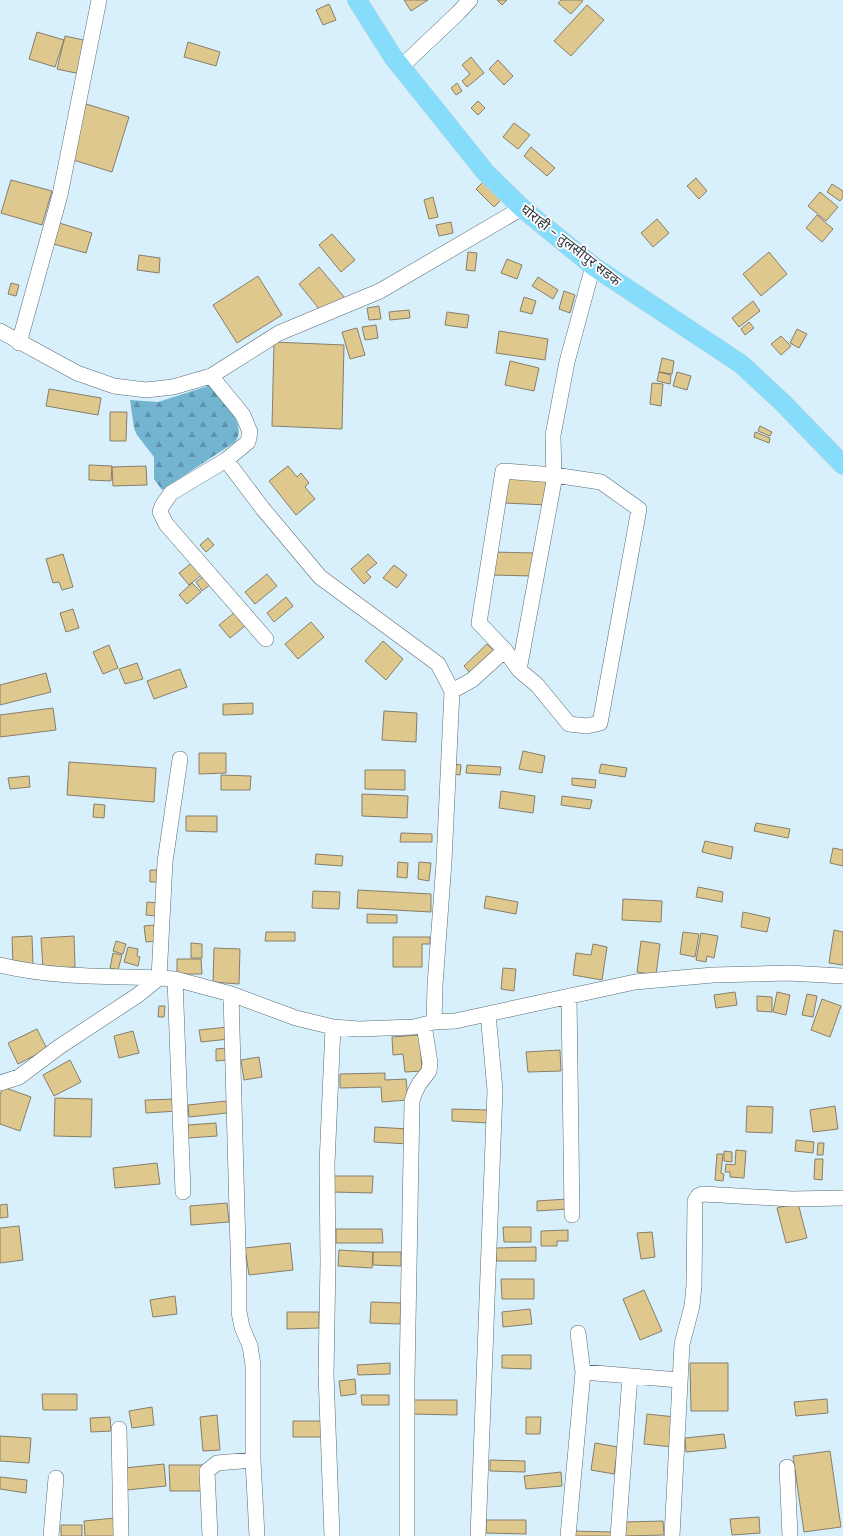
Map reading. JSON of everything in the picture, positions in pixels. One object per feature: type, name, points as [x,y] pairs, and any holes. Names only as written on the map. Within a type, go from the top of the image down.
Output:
[{"type":"main road","name":"घोराही - तुलसीपुर सडक","points":[[357,0],[401,66],[486,173],[522,208],[593,266],[741,364],[782,402],[843,465]]},
{"type":"street","points":[[19,343],[60,195],[99,0]]},
{"type":"street","points":[[401,66],[470,0]]},
{"type":"street","points":[[0,331],[19,343],[77,373],[114,386],[146,390],[173,387],[211,376],[279,333],[380,291],[522,208]]},
{"type":"street","points":[[519,670],[554,481],[553,436],[567,362],[593,266]]},
{"type":"street","points":[[211,376],[242,415],[250,432],[248,442],[226,460],[170,493],[160,512],[166,524],[266,639]]},
{"type":"street","points":[[226,460],[262,509],[320,577],[438,664],[452,691],[444,862],[435,986],[429,1024],[430,1063],[429,1071],[417,1088],[412,1101],[407,1379],[407,1536]]},
{"type":"street","points":[[503,471],[554,475],[601,482],[639,509],[600,723],[587,726],[569,724],[537,685],[519,670],[504,650],[479,623],[503,471]]},
{"type":"street","points":[[452,691],[472,680],[504,650]]},
{"type":"street","points":[[0,1084],[19,1077],[59,1047],[138,995],[159,978],[165,862],[180,759]]},
{"type":"street","points":[[0,964],[62,975],[175,979],[231,994],[296,1018],[333,1027],[359,1029],[414,1028],[488,1014],[635,982],[713,975],[788,973],[843,976]]},
{"type":"street","points":[[175,979],[184,1192]]},
{"type":"street","points":[[231,994],[239,1284],[238,1312],[250,1346],[253,1365],[253,1460],[257,1536]]},
{"type":"street","points":[[569,996],[572,1215]]},
{"type":"street","points":[[478,1536],[495,1090],[488,1014]]},
{"type":"street","points":[[332,1536],[326,1374],[328,1262],[327,1164],[333,1027]]},
{"type":"street","points":[[672,1536],[672,1507],[675,1486],[682,1344],[692,1306],[694,1286],[695,1201],[698,1196],[703,1194],[792,1200],[843,1198]]},
{"type":"street","points":[[568,1536],[583,1372],[578,1333]]},
{"type":"street","points":[[583,1372],[680,1380]]},
{"type":"street","points":[[618,1536],[630,1376]]},
{"type":"street","points":[[119,1428],[121,1536]]},
{"type":"street","points":[[210,1536],[207,1471],[217,1462],[253,1460]]},
{"type":"street","points":[[787,1467],[790,1536]]},
{"type":"street","points":[[51,1536],[56,1478]]},
{"type":"green space","points":[[211,385],[232,412],[236,420],[239,428],[235,442],[162,490],[154,479],[154,457],[137,435],[134,428],[130,400],[158,402]]},
{"type":"building","points":[[404,0],[428,0],[411,11]]},
{"type":"building","points":[[497,0],[507,0],[502,5]]},
{"type":"building","points":[[561,0],[583,1],[571,14],[558,3]]},
{"type":"building","points":[[329,4],[336,20],[323,25],[316,10]]},
{"type":"building","points":[[587,5],[604,20],[571,56],[554,41]]},
{"type":"building","points":[[37,32],[64,40],[55,67],[29,59]]},
{"type":"building","points":[[65,36],[88,41],[80,74],[57,69]]},
{"type":"building","points":[[188,42],[220,52],[216,66],[184,57]]},
{"type":"building","points":[[471,57],[484,73],[467,87],[462,81],[470,74],[462,65]]},
{"type":"building","points":[[498,60],[513,76],[504,85],[489,69]]},
{"type":"building","points":[[457,83],[462,91],[456,95],[451,88]]},
{"type":"building","points":[[478,101],[485,108],[478,115],[471,108]]},
{"type":"building","points":[[86,104],[129,117],[112,172],[70,159]]},
{"type":"building","points":[[514,123],[530,135],[518,149],[503,137]]},
{"type":"building","points":[[531,147],[555,168],[547,176],[524,156]]},
{"type":"building","points":[[696,178],[707,191],[699,199],[687,186]]},
{"type":"building","points":[[11,180],[52,191],[42,225],[1,213]]},
{"type":"building","points":[[485,180],[503,198],[494,207],[476,189]]},
{"type":"building","points":[[832,184],[843,191],[843,197],[840,201],[827,192]]},
{"type":"building","points":[[820,192],[838,207],[826,221],[808,206]]},
{"type":"building","points":[[433,197],[438,217],[429,219],[424,200]]},
{"type":"building","points":[[817,215],[833,229],[822,242],[806,228]]},
{"type":"building","points":[[657,219],[669,233],[653,247],[641,233]]},
{"type":"building","points":[[56,222],[92,233],[86,253],[50,243]]},
{"type":"building","points":[[451,222],[453,233],[439,236],[436,225]]},
{"type":"building","points":[[332,234],[355,260],[341,272],[319,245]]},
{"type":"building","points":[[468,252],[477,253],[475,271],[466,270]]},
{"type":"building","points":[[769,252],[787,274],[761,296],[743,274]]},
{"type":"building","points":[[139,255],[160,258],[159,273],[137,270]]},
{"type":"building","points":[[507,259],[522,265],[517,279],[501,273]]},
{"type":"building","points":[[319,267],[345,298],[324,315],[299,284]]},
{"type":"building","points":[[258,276],[282,315],[237,343],[213,305]]},
{"type":"building","points":[[538,277],[558,290],[553,299],[532,286]]},
{"type":"building","points":[[11,283],[19,285],[16,296],[8,294]]},
{"type":"building","points":[[564,291],[575,295],[570,313],[559,309]]},
{"type":"building","points":[[524,297],[536,301],[532,314],[520,311]]},
{"type":"building","points":[[753,301],[760,311],[739,327],[732,318]]},
{"type":"building","points":[[379,306],[381,319],[369,320],[367,308]]},
{"type":"building","points":[[409,310],[410,318],[390,320],[389,312]]},
{"type":"building","points":[[447,312],[469,315],[467,328],[445,325]]},
{"type":"building","points":[[749,322],[754,328],[745,335],[741,329]]},
{"type":"building","points":[[376,325],[378,338],[365,340],[362,327]]},
{"type":"building","points":[[357,328],[365,355],[350,359],[342,332]]},
{"type":"building","points":[[797,329],[807,334],[799,348],[790,343]]},
{"type":"building","points":[[499,331],[548,339],[545,360],[496,353]]},
{"type":"building","points":[[781,336],[791,346],[781,355],[771,344]]},
{"type":"building","points":[[274,342],[344,345],[342,429],[272,426]]},
{"type":"building","points":[[662,358],[674,361],[672,374],[659,372]]},
{"type":"building","points":[[510,361],[539,368],[534,391],[505,385]]},
{"type":"building","points":[[659,372],[671,375],[670,384],[657,381]]},
{"type":"building","points":[[677,372],[691,376],[687,390],[673,386]]},
{"type":"building","points":[[652,383],[663,384],[661,406],[650,404]]},
{"type":"building","points":[[49,389],[101,398],[98,415],[46,406]]},
{"type":"building","points":[[110,412],[127,412],[126,441],[110,441]]},
{"type":"building","points":[[760,426],[772,432],[770,436],[758,431]]},
{"type":"building","points":[[755,432],[770,438],[769,443],[754,437]]},
{"type":"building","points":[[89,465],[112,466],[111,481],[89,480]]},
{"type":"building","points":[[146,466],[147,485],[113,486],[112,467]]},
{"type":"building","points":[[288,466],[297,477],[301,473],[309,483],[305,487],[315,499],[296,515],[269,481]]},
{"type":"building","points":[[507,477],[547,480],[546,505],[505,503]]},
{"type":"building","points":[[208,538],[214,545],[206,552],[200,545]]},
{"type":"building","points":[[492,552],[534,553],[533,576],[491,575]]},
{"type":"building","points":[[63,554],[73,587],[62,590],[59,582],[53,583],[46,559]]},
{"type":"building","points":[[368,554],[377,563],[366,572],[371,577],[364,584],[351,569]]},
{"type":"building","points":[[194,561],[204,573],[189,585],[179,573]]},
{"type":"building","points":[[394,565],[407,575],[397,588],[383,578]]},
{"type":"building","points":[[267,574],[277,586],[255,604],[245,592]]},
{"type":"building","points":[[204,576],[211,584],[202,591],[196,582]]},
{"type":"building","points":[[192,583],[201,592],[187,604],[179,595]]},
{"type":"building","points":[[286,597],[293,606],[274,622],[267,613]]},
{"type":"building","points":[[73,609],[79,628],[66,632],[60,613]]},
{"type":"building","points":[[234,613],[245,626],[230,638],[219,625]]},
{"type":"building","points":[[311,622],[324,637],[298,659],[285,644]]},
{"type":"building","points":[[383,641],[403,659],[386,680],[365,661]]},
{"type":"building","points":[[487,644],[494,651],[471,674],[464,666]]},
{"type":"building","points":[[109,645],[118,668],[103,674],[93,652]]},
{"type":"building","points":[[137,663],[143,679],[125,684],[119,669]]},
{"type":"building","points":[[180,669],[187,687],[154,699],[147,681]]},
{"type":"building","points":[[46,673],[51,692],[0,705],[0,685]]},
{"type":"building","points":[[253,703],[253,714],[223,715],[223,704]]},
{"type":"building","points":[[53,708],[56,730],[0,737],[0,715]]},
{"type":"building","points":[[384,711],[417,713],[416,742],[382,740]]},
{"type":"building","points":[[523,751],[545,756],[542,773],[519,769]]},
{"type":"building","points":[[199,753],[226,753],[226,773],[199,774]]},
{"type":"building","points":[[69,762],[156,768],[154,802],[67,795]]},
{"type":"building","points":[[454,764],[461,765],[460,775],[452,774]]},
{"type":"building","points":[[601,764],[627,768],[625,777],[599,773]]},
{"type":"building","points":[[467,765],[501,767],[500,775],[466,773]]},
{"type":"building","points":[[365,770],[405,770],[405,790],[365,789]]},
{"type":"building","points":[[221,775],[251,776],[250,790],[221,790]]},
{"type":"building","points":[[29,776],[30,787],[10,789],[8,778]]},
{"type":"building","points":[[572,778],[596,780],[595,788],[572,785]]},
{"type":"building","points":[[501,791],[535,796],[533,813],[499,808]]},
{"type":"building","points":[[362,794],[408,796],[407,818],[362,816]]},
{"type":"building","points":[[562,796],[592,800],[590,809],[561,805]]},
{"type":"building","points":[[94,804],[105,805],[104,818],[93,817]]},
{"type":"building","points":[[186,816],[217,816],[217,832],[186,831]]},
{"type":"building","points":[[756,823],[790,829],[788,838],[754,831]]},
{"type":"building","points":[[401,833],[432,834],[432,842],[400,842]]},
{"type":"building","points":[[705,841],[733,847],[731,859],[702,852]]},
{"type":"building","points":[[833,848],[843,850],[843,866],[830,863]]},
{"type":"building","points":[[316,854],[343,856],[342,866],[315,864]]},
{"type":"building","points":[[398,862],[408,863],[407,878],[397,877]]},
{"type":"building","points":[[419,862],[431,863],[429,881],[418,879]]},
{"type":"building","points":[[150,870],[158,870],[157,882],[150,882]]},
{"type":"building","points":[[698,887],[723,892],[722,902],[696,897]]},
{"type":"building","points":[[358,890],[431,894],[431,912],[357,908]]},
{"type":"building","points":[[313,891],[340,892],[339,909],[312,908]]},
{"type":"building","points":[[486,896],[518,902],[516,914],[484,908]]},
{"type":"building","points":[[623,899],[662,901],[661,922],[622,920]]},
{"type":"building","points":[[147,902],[158,903],[156,916],[146,915]]},
{"type":"building","points":[[743,912],[770,918],[767,932],[741,927]]},
{"type":"building","points":[[367,914],[397,915],[397,923],[367,923]]},
{"type":"building","points":[[154,925],[156,941],[146,942],[144,926]]},
{"type":"building","points":[[834,930],[843,932],[843,965],[829,963]]},
{"type":"building","points":[[266,932],[295,932],[295,941],[265,941]]},
{"type":"building","points":[[683,932],[699,934],[695,957],[680,954]]},
{"type":"building","points":[[701,933],[718,936],[714,958],[707,956],[706,962],[696,960]]},
{"type":"building","points":[[32,936],[33,964],[13,965],[12,937]]},
{"type":"building","points":[[74,936],[75,967],[43,969],[41,938]]},
{"type":"building","points":[[393,937],[430,937],[430,944],[422,944],[422,967],[393,967]]},
{"type":"building","points":[[116,941],[126,944],[123,954],[113,951]]},
{"type":"building","points":[[641,941],[660,944],[656,975],[637,972]]},
{"type":"building","points":[[191,943],[202,944],[202,958],[191,958]]},
{"type":"building","points":[[593,944],[607,947],[602,980],[573,975],[576,953],[591,955]]},
{"type":"building","points":[[128,947],[138,949],[137,956],[140,957],[138,966],[124,962]]},
{"type":"building","points":[[214,948],[240,949],[239,984],[213,982]]},
{"type":"building","points":[[113,953],[122,955],[118,970],[110,968]]},
{"type":"building","points":[[177,959],[201,959],[202,974],[177,974]]},
{"type":"building","points":[[503,968],[516,969],[514,991],[501,989]]},
{"type":"building","points":[[735,992],[737,1005],[716,1008],[714,995]]},
{"type":"building","points":[[777,992],[790,995],[786,1015],[773,1012]]},
{"type":"building","points":[[807,994],[817,996],[813,1017],[802,1015]]},
{"type":"building","points":[[757,996],[772,997],[772,1012],[757,1011]]},
{"type":"building","points":[[822,999],[841,1006],[830,1037],[811,1030]]},
{"type":"building","points":[[159,1006],[165,1006],[164,1017],[158,1017]]},
{"type":"building","points":[[228,1027],[229,1039],[201,1042],[199,1030]]},
{"type":"building","points":[[37,1029],[47,1049],[18,1064],[8,1043]]},
{"type":"building","points":[[133,1031],[139,1053],[119,1058],[114,1036]]},
{"type":"building","points":[[420,1035],[422,1071],[405,1072],[403,1054],[393,1055],[392,1037]]},
{"type":"building","points":[[227,1048],[228,1060],[216,1061],[216,1049]]},
{"type":"building","points":[[560,1050],[561,1071],[528,1072],[526,1052]]},
{"type":"building","points":[[259,1057],[262,1077],[244,1080],[241,1060]]},
{"type":"building","points":[[70,1060],[81,1082],[54,1096],[43,1075]]},
{"type":"building","points":[[385,1073],[385,1080],[406,1079],[408,1100],[382,1102],[381,1087],[340,1088],[340,1074]]},
{"type":"building","points":[[3,1087],[31,1097],[20,1131],[0,1124],[0,1095]]},
{"type":"building","points":[[55,1098],[92,1099],[91,1137],[54,1136]]},
{"type":"building","points":[[177,1099],[178,1111],[146,1113],[145,1100]]},
{"type":"building","points":[[226,1101],[227,1113],[189,1117],[188,1105]]},
{"type":"building","points":[[747,1106],[773,1107],[772,1133],[746,1132]]},
{"type":"building","points":[[835,1106],[838,1129],[813,1132],[810,1110]]},
{"type":"building","points":[[452,1109],[488,1110],[488,1123],[452,1121]]},
{"type":"building","points":[[216,1123],[217,1136],[188,1138],[188,1125]]},
{"type":"building","points":[[375,1127],[408,1129],[408,1144],[374,1142]]},
{"type":"building","points":[[796,1140],[814,1142],[813,1153],[795,1151]]},
{"type":"building","points":[[818,1143],[824,1143],[823,1155],[817,1155]]},
{"type":"building","points":[[736,1150],[746,1151],[744,1178],[730,1177],[730,1172],[725,1172],[726,1164],[735,1165]]},
{"type":"building","points":[[724,1151],[732,1152],[732,1162],[724,1161]]},
{"type":"building","points":[[717,1154],[723,1154],[721,1173],[724,1174],[723,1181],[715,1180]]},
{"type":"building","points":[[815,1159],[823,1159],[822,1180],[814,1179]]},
{"type":"building","points":[[157,1163],[160,1184],[115,1188],[113,1168]]},
{"type":"building","points":[[333,1176],[373,1176],[372,1193],[333,1192]]},
{"type":"building","points":[[567,1199],[568,1209],[537,1211],[537,1201]]},
{"type":"building","points":[[227,1203],[229,1222],[191,1225],[190,1206]]},
{"type":"building","points":[[798,1203],[807,1238],[786,1243],[777,1208]]},
{"type":"building","points":[[7,1204],[8,1217],[0,1218],[0,1205]]},
{"type":"building","points":[[19,1226],[23,1260],[0,1263],[0,1228]]},
{"type":"building","points":[[503,1227],[531,1227],[531,1242],[504,1242]]},
{"type":"building","points":[[336,1229],[382,1229],[383,1243],[336,1243]]},
{"type":"building","points":[[568,1230],[568,1241],[557,1241],[557,1246],[541,1246],[541,1231]]},
{"type":"building","points":[[652,1232],[655,1257],[641,1259],[637,1233]]},
{"type":"building","points":[[290,1243],[293,1270],[249,1275],[245,1248]]},
{"type":"building","points":[[536,1247],[536,1261],[496,1261],[496,1248]]},
{"type":"building","points":[[339,1250],[373,1252],[372,1268],[338,1266]]},
{"type":"building","points":[[373,1252],[401,1252],[401,1266],[373,1265]]},
{"type":"building","points":[[501,1279],[534,1279],[534,1299],[502,1299]]},
{"type":"building","points":[[644,1290],[662,1331],[640,1340],[623,1299]]},
{"type":"building","points":[[175,1296],[177,1314],[153,1317],[150,1300]]},
{"type":"building","points":[[371,1302],[401,1303],[400,1324],[370,1323]]},
{"type":"building","points":[[530,1309],[532,1324],[503,1327],[502,1312]]},
{"type":"building","points":[[287,1312],[319,1312],[319,1328],[287,1329]]},
{"type":"building","points":[[502,1355],[531,1355],[531,1369],[502,1368]]},
{"type":"building","points":[[390,1363],[390,1374],[358,1375],[357,1365]]},
{"type":"building","points":[[690,1363],[728,1363],[728,1411],[691,1411]]},
{"type":"building","points":[[355,1379],[356,1394],[341,1396],[339,1381]]},
{"type":"building","points":[[42,1394],[77,1394],[77,1410],[43,1410]]},
{"type":"building","points":[[361,1395],[389,1395],[389,1405],[362,1405]]},
{"type":"building","points":[[827,1399],[828,1413],[796,1416],[794,1402]]},
{"type":"building","points":[[411,1400],[457,1400],[457,1415],[411,1414]]},
{"type":"building","points":[[152,1407],[154,1425],[132,1428],[129,1411]]},
{"type":"building","points":[[647,1414],[675,1417],[672,1447],[644,1444]]},
{"type":"building","points":[[217,1415],[220,1450],[203,1451],[200,1417]]},
{"type":"building","points":[[110,1417],[111,1431],[91,1432],[90,1418]]},
{"type":"building","points":[[526,1417],[541,1417],[540,1434],[526,1434]]},
{"type":"building","points":[[293,1421],[325,1421],[325,1437],[293,1437]]},
{"type":"building","points":[[724,1434],[726,1448],[686,1452],[685,1438]]},
{"type":"building","points":[[0,1436],[31,1438],[29,1463],[0,1461]]},
{"type":"building","points":[[595,1443],[618,1447],[614,1474],[591,1470]]},
{"type":"building","points":[[830,1451],[841,1527],[804,1532],[793,1456]]},
{"type":"building","points":[[490,1460],[525,1461],[525,1472],[490,1471]]},
{"type":"building","points":[[164,1464],[166,1486],[127,1490],[124,1468]]},
{"type":"building","points":[[169,1465],[206,1465],[206,1491],[170,1491]]},
{"type":"building","points":[[561,1472],[562,1486],[526,1489],[524,1476]]},
{"type":"building","points":[[0,1477],[27,1480],[26,1493],[0,1489]]},
{"type":"building","points":[[759,1517],[760,1533],[732,1535],[730,1519]]},
{"type":"building","points":[[115,1518],[117,1536],[85,1536],[84,1521]]},
{"type":"building","points":[[486,1520],[526,1520],[526,1534],[486,1533]]},
{"type":"building","points":[[663,1521],[664,1535],[624,1536],[624,1522]]},
{"type":"building","points":[[61,1525],[82,1525],[82,1536],[61,1536]]},
{"type":"building","points":[[572,1531],[612,1532],[612,1536],[572,1536]]}]
